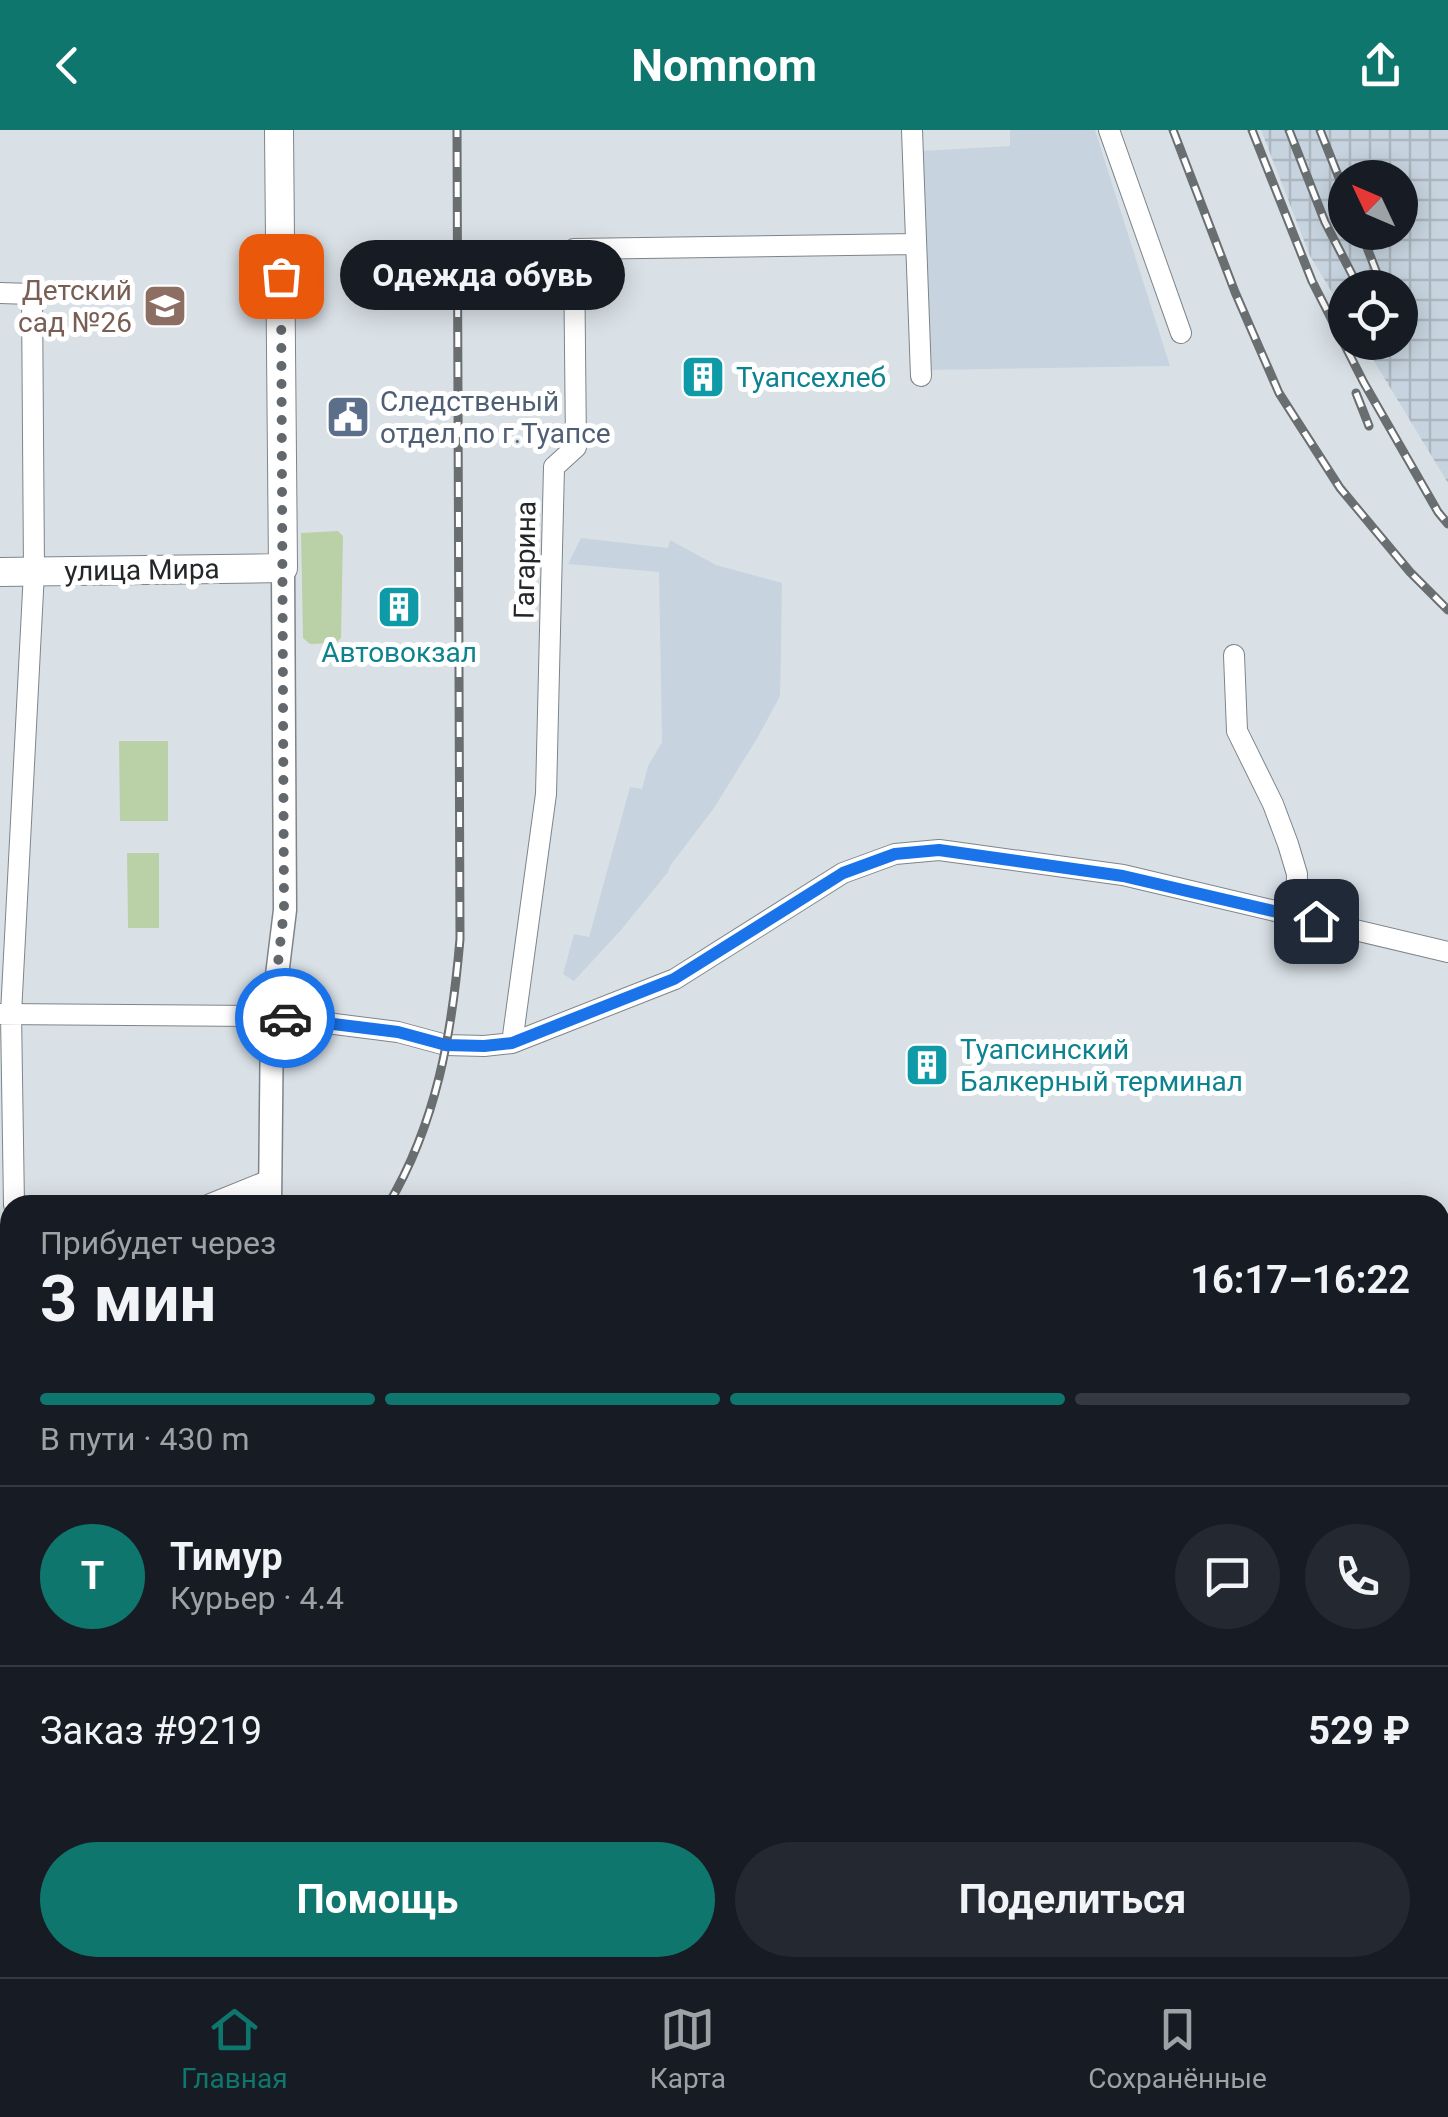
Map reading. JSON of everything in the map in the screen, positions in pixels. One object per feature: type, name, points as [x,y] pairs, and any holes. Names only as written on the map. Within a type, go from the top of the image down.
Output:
[{"type":"main road","points":[[279,130],[283,568]]},
{"type":"main road","name":"улица Мира","points":[[0,572],[283,568]]},
{"type":"street","points":[[912,130],[920,376]]},
{"type":"street","points":[[1108,130],[1181,333]]},
{"type":"street","name":"Гагарина","points":[[512,1043],[546,794],[554,467],[576,447],[574,249],[916,244]]},
{"type":"street","points":[[0,293],[32,294],[34,572],[5,1014],[14,1195]]},
{"type":"street","points":[[270,1195],[272,1016],[284,910],[283,568]]},
{"type":"street","points":[[1234,656],[1237,731],[1273,804],[1298,874],[1296,916]]},
{"type":"street","points":[[5,1014],[272,1016],[398,1032],[446,1045],[512,1043],[674,979],[843,873],[895,854],[939,850],[1123,876],[1448,952]]},
{"type":"street","points":[[233,1195],[270,1180]]},
{"type":"shaded area","points":[[1010,130],[1095,130],[1170,366],[929,370],[919,151],[1010,146]]},
{"type":"shaded area","points":[[1261,130],[1448,130],[1448,483],[1373,360],[1418,360],[1418,270],[1328,270],[1328,286],[1310,256]]},
{"type":"shaded area","points":[[581,538],[668,548],[670,540],[716,565],[782,583],[781,658],[780,696],[714,808],[668,872],[574,981],[563,974],[574,934],[589,937],[630,787],[642,789],[648,766],[662,742],[659,572],[568,564]]},
{"type":"green space","points":[[338,531],[343,536],[341,638],[336,643],[310,644],[303,638],[301,533]]},
{"type":"green space","points":[[119,741],[168,741],[168,821],[120,821]]},
{"type":"green space","points":[[127,853],[159,853],[159,928],[128,928]]},
{"type":"railway","points":[[393,1195],[419,1142],[439,1076],[460,939],[457,130]]},
{"type":"railway","points":[[1173,130],[1235,292],[1279,393],[1340,488],[1410,572],[1448,610]]},
{"type":"railway","points":[[1252,130],[1312,281],[1364,383],[1448,524]]},
{"type":"railway","points":[[1289,130],[1325,222],[1350,270]]},
{"type":"railway","points":[[1320,130],[1332,160]]},
{"type":"railway","points":[[1368,250],[1376,270]]},
{"type":"railway","points":[[1356,393],[1369,426]]},
{"type":"way so far","points":[[281,276],[284,910],[272,1016],[285,1018]]},
{"type":"place","name":"Одежда обувь","points":[[281,276]]},
{"type":"place","name":"Детский сад №26","points":[[165,306]]},
{"type":"place","name":"Туапсехлеб","points":[[703,377]]},
{"type":"place","name":"Следственый отдел по г.Туапсе","points":[[348,417]]},
{"type":"place","name":"Автовокзал","points":[[399,607]]},
{"type":"place","name":"Туапсинский Балкерный терминал","points":[[927,1065]]},
{"type":"route","points":[[285,1018],[398,1032],[446,1045],[512,1043],[674,979],[843,873],[895,854],[939,850],[1123,876],[1316,921]]}]
